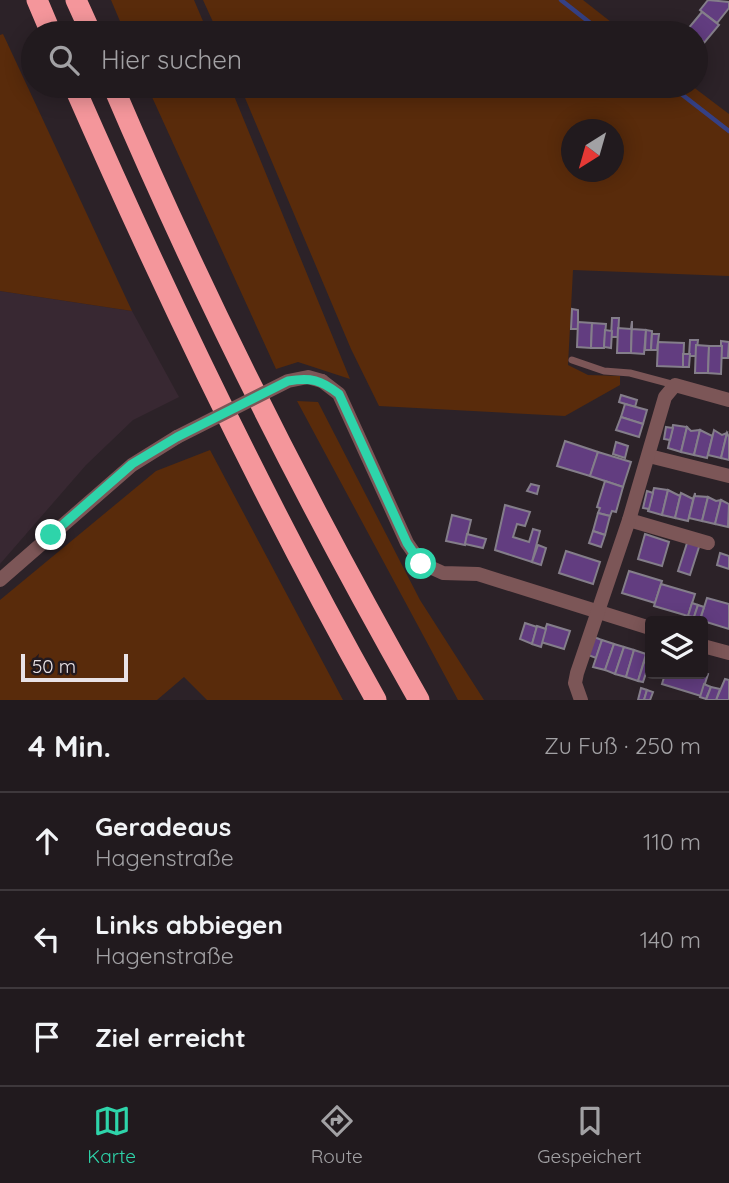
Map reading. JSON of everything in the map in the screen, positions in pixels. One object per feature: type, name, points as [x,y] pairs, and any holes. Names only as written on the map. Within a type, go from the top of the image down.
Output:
[{"type":"highway","points":[[37,0],[46,21]]},
{"type":"highway","points":[[76,0],[85,21]]},
{"type":"highway","points":[[79,98],[186,336],[248,464],[376,700]]},
{"type":"highway","points":[[118,98],[236,357],[346,572],[419,700]]},
{"type":"street","points":[[0,580],[132,464],[177,437],[288,381],[308,377],[323,381],[339,394],[407,543],[421,564],[443,573],[478,574],[645,626]]},
{"type":"street","points":[[581,700],[575,683],[577,673],[600,611],[665,397],[676,385],[729,400]]},
{"type":"street","points":[[649,456],[729,476]]},
{"type":"street","points":[[629,520],[708,543]]},
{"type":"street","points":[[708,647],[729,653]]},
{"type":"lane","points":[[572,360],[604,371],[630,373],[676,385]]},
{"type":"shaded area","points":[[111,0],[194,0],[203,21],[120,21]]},
{"type":"shaded area","points":[[203,0],[583,0],[610,21],[213,21]]},
{"type":"shaded area","points":[[3,34],[21,73],[21,98],[33,98],[132,311],[0,291],[0,35]]},
{"type":"shaded area","points":[[152,98],[235,98],[350,379],[298,362],[276,369]]},
{"type":"shaded area","points":[[245,98],[708,98],[729,114],[729,276],[573,270],[568,365],[588,375],[620,376],[620,385],[565,416],[379,406],[351,349]]},
{"type":"shaded area","points":[[0,291],[132,311],[179,397],[133,420],[86,465],[0,564]]},
{"type":"shaded area","points":[[297,401],[318,402],[420,600],[484,700],[458,700]]},
{"type":"shaded area","points":[[210,450],[343,700],[207,700],[184,677],[157,700],[0,700],[0,600],[156,471]]},
{"type":"building","points":[[708,0],[729,2],[729,8],[717,23],[700,10]]},
{"type":"building","points":[[702,12],[719,25],[708,38],[708,21],[694,21]]},
{"type":"building","points":[[572,309],[578,310],[578,329],[571,329]]},
{"type":"building","points":[[612,318],[619,318],[618,337],[611,337]]},
{"type":"building","points":[[632,321],[631,353],[617,353],[618,328],[631,329]]},
{"type":"building","points":[[632,321],[632,329],[646,330],[644,354],[631,353]]},
{"type":"building","points":[[578,322],[592,323],[591,348],[577,347]]},
{"type":"building","points":[[592,323],[606,324],[604,348],[591,348]]},
{"type":"building","points":[[605,330],[612,331],[611,348],[604,347]]},
{"type":"building","points":[[646,330],[652,331],[651,350],[645,350]]},
{"type":"building","points":[[652,334],[659,334],[657,350],[651,350]]},
{"type":"building","points":[[690,340],[698,340],[696,356],[689,356]]},
{"type":"building","points":[[721,341],[729,342],[728,358],[721,358]]},
{"type":"building","points":[[658,342],[684,343],[683,367],[657,366]]},
{"type":"building","points":[[696,345],[709,346],[708,373],[695,373]]},
{"type":"building","points":[[709,346],[722,346],[721,374],[708,373]]},
{"type":"building","points":[[683,354],[690,354],[689,367],[683,367]]},
{"type":"building","points":[[621,395],[637,400],[635,407],[619,402]]},
{"type":"building","points":[[625,404],[647,410],[643,424],[621,417]]},
{"type":"building","points":[[621,417],[643,424],[639,437],[616,430]]},
{"type":"building","points":[[673,425],[687,427],[681,452],[668,448]]},
{"type":"building","points":[[666,427],[673,428],[670,440],[664,439]]},
{"type":"building","points":[[687,427],[691,431],[700,430],[694,455],[681,452]]},
{"type":"building","points":[[700,430],[712,436],[713,434],[707,458],[694,455]]},
{"type":"building","points":[[714,430],[722,435],[727,433],[721,458],[708,455]]},
{"type":"building","points":[[727,433],[729,437],[729,460],[721,458]]},
{"type":"building","points":[[565,441],[598,452],[590,476],[557,466]]},
{"type":"building","points":[[616,442],[628,446],[625,458],[613,454]]},
{"type":"building","points":[[598,452],[631,462],[623,487],[590,476]]},
{"type":"building","points":[[605,481],[623,487],[616,512],[612,511],[610,516],[598,513],[600,508],[597,507]]},
{"type":"building","points":[[531,484],[539,486],[537,494],[527,491]]},
{"type":"building","points":[[654,488],[668,490],[662,515],[648,511]]},
{"type":"building","points":[[668,490],[680,496],[681,493],[675,518],[662,515]]},
{"type":"building","points":[[647,491],[653,493],[649,509],[643,508]]},
{"type":"building","points":[[681,493],[693,499],[694,496],[688,521],[675,518]]},
{"type":"building","points":[[695,493],[695,496],[708,497],[702,521],[689,518]]},
{"type":"building","points":[[708,497],[721,500],[715,524],[702,521]]},
{"type":"building","points":[[721,500],[729,504],[728,527],[715,524]]},
{"type":"building","points":[[505,505],[530,512],[525,526],[517,524],[513,537],[529,542],[533,529],[540,531],[532,562],[495,550]]},
{"type":"building","points":[[598,513],[610,516],[605,535],[593,531]]},
{"type":"building","points":[[452,515],[471,520],[465,545],[446,541]]},
{"type":"building","points":[[593,531],[605,535],[601,547],[589,543]]},
{"type":"building","points":[[467,534],[486,539],[483,548],[465,544]]},
{"type":"building","points":[[645,534],[669,542],[662,566],[638,559]]},
{"type":"building","points":[[688,540],[700,544],[690,575],[678,571]]},
{"type":"building","points":[[538,545],[546,548],[541,565],[532,562]]},
{"type":"building","points":[[566,551],[600,562],[593,584],[559,573]]},
{"type":"building","points":[[720,553],[729,556],[729,569],[717,565]]},
{"type":"building","points":[[629,571],[662,581],[655,603],[622,593]]},
{"type":"building","points":[[661,584],[695,594],[688,616],[654,606]]},
{"type":"building","points":[[707,598],[729,604],[729,629],[708,622],[708,616],[701,616]]},
{"type":"building","points":[[692,603],[698,605],[694,616],[688,616]]},
{"type":"building","points":[[698,605],[704,607],[701,616],[694,616]]},
{"type":"building","points":[[525,623],[537,627],[532,644],[520,639]]},
{"type":"building","points":[[547,624],[570,631],[564,649],[541,642]]},
{"type":"building","points":[[537,626],[546,629],[541,647],[532,644]]},
{"type":"building","points":[[594,637],[602,640],[596,658],[588,655]]},
{"type":"building","points":[[602,640],[614,644],[605,670],[593,667]]},
{"type":"building","points":[[614,644],[624,647],[615,674],[605,670]]},
{"type":"building","points":[[624,647],[634,650],[626,677],[615,674]]},
{"type":"building","points":[[634,650],[645,654],[638,681],[626,677]]},
{"type":"building","points":[[644,662],[645,676],[643,682],[638,681]]},
{"type":"building","points":[[664,679],[706,679],[701,696],[662,684]]},
{"type":"building","points":[[725,679],[729,680],[729,700],[716,700]]},
{"type":"building","points":[[704,684],[711,687],[706,699],[700,697]]},
{"type":"building","points":[[711,687],[720,689],[716,700],[706,700]]},
{"type":"building","points":[[641,688],[647,690],[644,700],[638,700]]},
{"type":"building","points":[[647,690],[653,692],[650,700],[644,700]]},
{"type":"waterway","points":[[561,0],[588,21]]},
{"type":"waterway","points":[[686,98],[729,131]]},
{"type":"route","points":[[51,535],[132,464],[177,437],[288,381],[308,377],[323,381],[339,394],[407,543],[421,564]]}]
